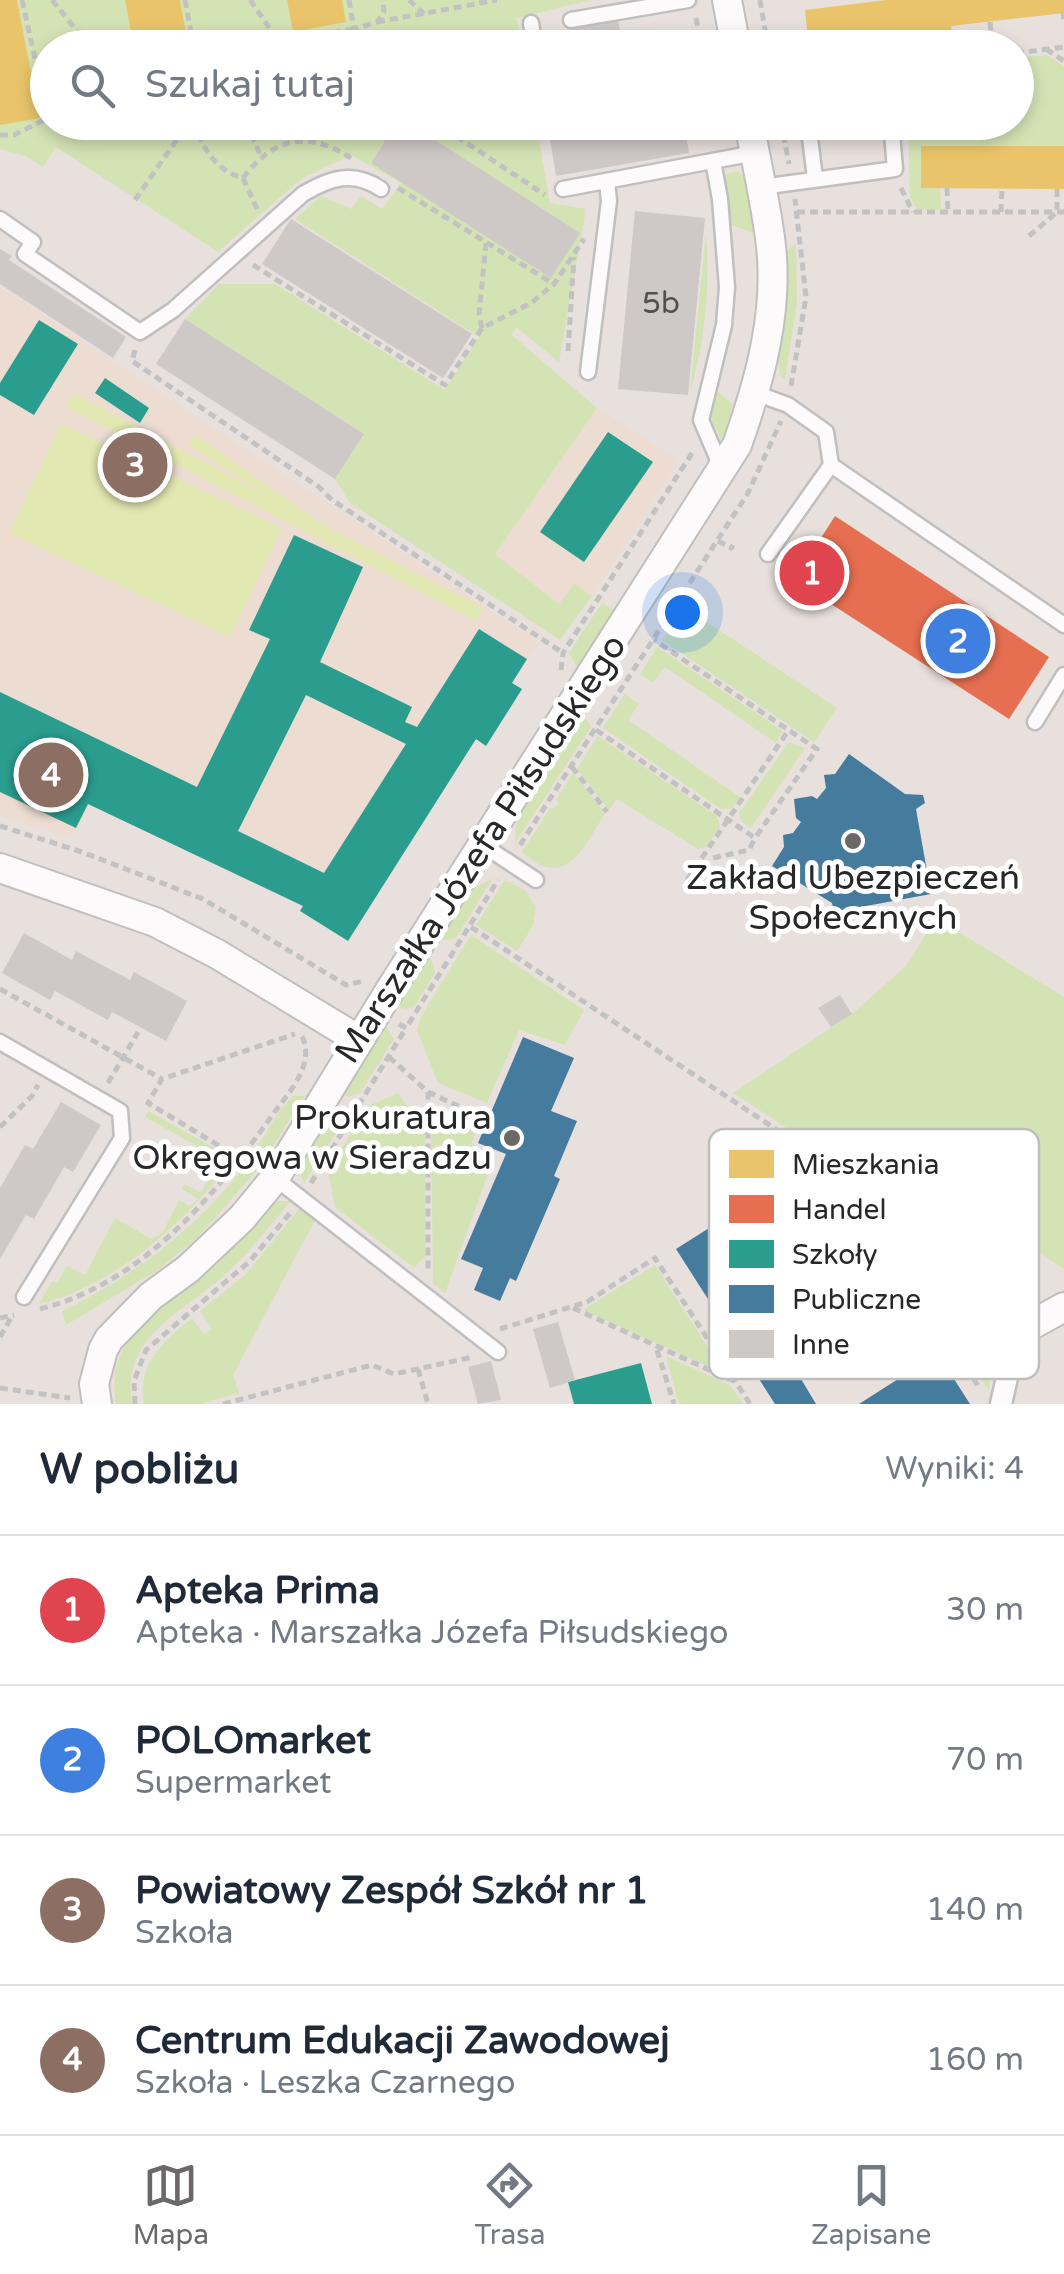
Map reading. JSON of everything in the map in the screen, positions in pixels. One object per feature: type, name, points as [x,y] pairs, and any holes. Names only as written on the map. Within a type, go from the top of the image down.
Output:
[{"type":"street","points":[[727,0],[733,30]]},
{"type":"street","name":"Marszałka Józefa Piłsudskiego","points":[[98,1404],[94,1384],[109,1338],[151,1296],[188,1269],[242,1218],[275,1178],[737,446],[755,393],[766,342],[772,273],[771,242],[752,140]]},
{"type":"street","points":[[0,868],[155,922],[217,954],[359,1040]]},
{"type":"street","points":[[1039,1321],[1064,1307]]},
{"type":"street","points":[[1002,1404],[1007,1379]]},
{"type":"lane","points":[[570,20],[688,0]]},
{"type":"lane","points":[[531,23],[532,30]]},
{"type":"lane","points":[[810,140],[815,178]]},
{"type":"lane","points":[[761,187],[895,168],[892,140]]},
{"type":"lane","points":[[559,195],[607,181],[755,153]]},
{"type":"lane","points":[[712,160],[720,199],[727,287],[724,325],[701,420],[723,472]]},
{"type":"lane","points":[[0,218],[33,242],[25,254],[140,332],[173,310],[303,194],[325,181],[345,176],[366,179],[381,189]]},
{"type":"lane","points":[[588,372],[609,201],[607,181]]},
{"type":"lane","points":[[755,393],[788,406],[826,432],[831,465],[768,554]]},
{"type":"lane","points":[[831,465],[1064,625]]},
{"type":"lane","points":[[1035,722],[1064,676]]},
{"type":"lane","points":[[483,846],[536,880]]},
{"type":"lane","points":[[0,1042],[120,1110],[124,1125],[122,1138],[24,1297]]},
{"type":"lane","points":[[275,1178],[498,1352]]},
{"type":"path","points":[[22,0],[30,36]]},
{"type":"path","points":[[52,0],[76,30]]},
{"type":"path","points":[[185,0],[191,30]]},
{"type":"path","points":[[250,0],[270,30]]},
{"type":"path","points":[[349,0],[354,29]]},
{"type":"path","points":[[377,22],[384,12],[383,0]]},
{"type":"path","points":[[409,0],[424,14]]},
{"type":"path","points":[[348,30],[497,0]]},
{"type":"path","points":[[760,0],[765,30]]},
{"type":"path","points":[[696,16],[699,30]]},
{"type":"path","points":[[990,22],[991,30]]},
{"type":"path","points":[[1034,51],[1064,47]]},
{"type":"path","points":[[1046,49],[1064,62]]},
{"type":"path","points":[[0,135],[30,126]]},
{"type":"path","points":[[135,200],[179,140]]},
{"type":"path","points":[[200,140],[218,167],[243,178],[266,227]]},
{"type":"path","points":[[254,140],[261,157]]},
{"type":"path","points":[[466,140],[559,195]]},
{"type":"path","points":[[895,168],[904,198],[913,212]]},
{"type":"path","points":[[947,188],[948,212]]},
{"type":"path","points":[[1002,188],[1002,212]]},
{"type":"path","points":[[1057,188],[1061,212]]},
{"type":"path","points":[[797,212],[1061,212]]},
{"type":"path","points":[[1029,236],[1061,212]]},
{"type":"path","points":[[236,254],[445,386],[482,328],[531,304],[554,284],[587,234]]},
{"type":"path","points":[[482,328],[478,315],[486,243]]},
{"type":"path","points":[[568,363],[574,254]]},
{"type":"path","points":[[140,332],[132,361],[562,653],[697,447]]},
{"type":"path","points":[[718,541],[733,546]]},
{"type":"path","points":[[654,640],[817,750],[749,850],[712,858]]},
{"type":"path","points":[[596,730],[756,838]]},
{"type":"path","points":[[687,880],[788,731]]},
{"type":"path","points":[[572,768],[608,812]]},
{"type":"path","points":[[0,826],[82,852],[202,899],[322,970]]},
{"type":"path","points":[[377,1012],[406,1028],[509,863]]},
{"type":"path","points":[[471,927],[776,1129]]},
{"type":"path","points":[[0,989],[162,1080]]},
{"type":"path","points":[[0,1318],[54,1305],[92,1289],[152,1250],[200,1209],[241,1159],[303,1068],[306,1044],[300,1032],[286,1021]]},
{"type":"path","points":[[99,1099],[138,1032]]},
{"type":"path","points":[[241,1159],[148,1103],[162,1080],[300,1032]]},
{"type":"path","points":[[389,1057],[428,1092],[488,1120]]},
{"type":"path","points":[[0,1128],[32,1096],[47,1068]]},
{"type":"path","points":[[427,1297],[428,1092]]},
{"type":"path","points":[[571,1307],[709,1371]]},
{"type":"path","points":[[0,1337],[12,1315]]},
{"type":"path","points":[[656,1348],[674,1404]]},
{"type":"path","points":[[418,1369],[428,1404]]},
{"type":"path","points":[[729,1379],[736,1382]]},
{"type":"path","points":[[974,1379],[980,1389]]},
{"type":"path","points":[[0,1388],[59,1394],[75,1404]]},
{"type":"shaded area","points":[[0,287],[540,643],[513,682],[522,689],[486,746],[475,740],[348,941],[300,911],[302,906],[89,804],[71,838],[0,815]]},
{"type":"shaded area","points":[[597,408],[679,460],[592,596],[574,584],[560,604],[495,554]]},
{"type":"green space","points":[[17,0],[125,0],[131,30],[30,30],[30,66]]},
{"type":"green space","points":[[180,0],[287,0],[293,30],[186,30]]},
{"type":"green space","points":[[342,0],[591,0],[517,18],[519,30],[303,30],[345,22]]},
{"type":"green space","points":[[1047,55],[1064,66],[1064,146],[921,146],[921,187],[940,188],[941,210],[917,209],[910,197],[908,140],[1034,140],[1034,56]]},
{"type":"green space","points":[[30,119],[30,140],[539,140],[550,203],[586,209],[559,362],[516,327],[512,335],[597,408],[495,554],[559,604],[574,584],[592,596],[560,640],[350,503],[335,479],[364,434],[185,319],[219,284],[275,284],[445,390],[479,337],[295,219],[321,196],[351,209],[361,196],[382,209],[401,183],[351,155],[301,179],[218,252],[56,147],[43,167],[26,156],[0,149],[0,125]]},
{"type":"green space","points":[[738,171],[746,179],[754,233],[731,225],[725,177]]},
{"type":"green space","points":[[706,232],[706,312],[690,391]]},
{"type":"green space","points":[[796,243],[797,302],[785,379],[781,377],[778,361],[786,252]]},
{"type":"green space","points":[[717,391],[733,404],[722,441],[711,418]]},
{"type":"green space","points":[[73,393],[267,495],[188,445],[195,435],[322,524],[483,608],[476,621],[66,407]]},
{"type":"green space","points":[[61,424],[282,528],[230,637],[9,533]]},
{"type":"green space","points":[[602,603],[617,612],[579,671],[569,653]]},
{"type":"green space","points":[[684,607],[837,708],[814,742],[662,640]]},
{"type":"green space","points":[[657,647],[783,731],[776,743],[665,667],[653,683],[640,674]]},
{"type":"green space","points":[[625,694],[639,704],[628,720],[740,797],[731,809],[721,809],[603,728]]},
{"type":"green space","points":[[583,715],[591,727],[515,843],[516,821]]},
{"type":"green space","points":[[598,736],[717,816],[720,826],[706,847],[698,849],[617,799],[609,810],[577,769]]},
{"type":"green space","points":[[789,742],[805,748],[751,828],[742,822],[739,813]]},
{"type":"green space","points":[[573,773],[605,814],[571,861],[550,868],[522,852],[551,807],[554,809],[559,803],[556,800]]},
{"type":"green space","points":[[493,878],[456,938],[440,941],[474,888]]},
{"type":"green space","points":[[505,880],[525,890],[536,907],[533,926],[517,951],[476,925]]},
{"type":"green space","points":[[936,918],[1064,997],[1064,1269],[1039,1252],[1039,1129],[789,1129],[733,1093],[852,1014],[906,966]]},
{"type":"green space","points":[[471,935],[584,1010],[565,1045],[519,1030],[487,1103],[438,1083],[417,1030]]},
{"type":"green space","points":[[430,956],[435,973],[414,1007],[398,1007]]},
{"type":"green space","points":[[386,1026],[394,1039],[360,1093],[349,1097],[344,1094]]},
{"type":"green space","points":[[398,1093],[425,1130],[425,1257],[414,1268],[335,1207],[328,1171],[368,1106]]},
{"type":"green space","points":[[293,1096],[305,1096],[258,1169],[198,1237],[158,1270],[66,1325],[62,1311],[139,1266],[205,1211],[245,1166]]},
{"type":"green space","points":[[148,1111],[234,1159],[194,1205],[148,1248],[96,1282],[39,1304],[52,1281],[57,1283],[67,1266],[85,1275],[115,1218],[152,1239],[162,1233],[179,1200],[190,1206],[198,1199],[182,1189],[184,1184],[201,1193],[216,1166],[198,1156],[196,1145],[145,1117]]},
{"type":"green space","points":[[329,1115],[337,1131],[304,1183],[297,1165]]},
{"type":"green space","points":[[443,1116],[458,1116],[478,1127],[471,1144],[495,1155],[445,1293],[433,1283],[431,1125]]},
{"type":"green space","points":[[273,1201],[291,1201],[236,1264],[146,1342],[131,1380],[132,1404],[116,1404],[115,1379],[120,1357],[130,1339],[160,1308],[215,1266]]},
{"type":"green space","points":[[300,1208],[315,1220],[233,1375],[239,1393],[200,1404],[144,1404],[144,1377],[154,1355],[192,1318],[204,1334],[212,1329],[200,1311],[246,1274]]},
{"type":"green space","points":[[655,1265],[709,1349],[709,1367],[583,1310]]},
{"type":"green space","points":[[666,1356],[709,1375],[709,1379],[730,1385],[743,1404],[679,1404]]},
{"type":"building: Mieszkania","points":[[0,0],[17,0],[30,67],[30,120],[0,125]]},
{"type":"building: Mieszkania","points":[[125,0],[180,0],[186,30],[131,30]]},
{"type":"building: Mieszkania","points":[[287,0],[342,0],[346,22],[293,30]]},
{"type":"building: Mieszkania","points":[[886,0],[1064,0],[1064,13],[951,26],[952,30],[807,30],[805,10]]},
{"type":"building: Mieszkania","points":[[921,146],[1064,146],[1064,189],[921,188]]},
{"type":"building: Handel","points":[[835,516],[1049,657],[1009,719],[794,580]]},
{"type":"building: Szkoły","points":[[39,320],[78,344],[34,415],[0,395],[0,383]]},
{"type":"building: Szkoły","points":[[105,378],[149,408],[140,423],[95,393]]},
{"type":"building: Szkoły","points":[[608,432],[653,462],[584,562],[540,532]]},
{"type":"building: Szkoły","points":[[294,535],[363,567],[320,662],[412,707],[405,722],[417,727],[479,629],[527,659],[512,683],[522,689],[486,746],[476,739],[348,941],[300,911],[303,906],[88,804],[76,828],[0,792],[0,692],[197,787],[270,639],[249,630]],"holes":[[[306,695],[406,744],[324,873],[238,831]]]},
{"type":"building: Szkoły","points":[[641,1363],[652,1404],[574,1404],[568,1382]]},
{"type":"building: Publiczne","name":"Zakład Ubezpieczeń Społecznych","points":[[849,754],[905,794],[923,795],[925,803],[916,809],[931,894],[850,909],[848,918],[839,919],[832,903],[772,866],[784,847],[783,835],[793,833],[801,822],[796,818],[794,799],[817,799],[826,788],[824,775],[835,774]]},
{"type":"building: Publiczne","points":[[523,1037],[574,1058],[551,1111],[577,1121],[554,1176],[560,1179],[516,1281],[510,1278],[500,1301],[474,1290],[483,1268],[461,1259],[506,1154],[478,1143]]},
{"type":"building: Publiczne","points":[[709,1228],[709,1301],[676,1249]]},
{"type":"building: Publiczne","points":[[759,1379],[801,1379],[816,1404],[775,1404]]},
{"type":"building: Publiczne","points":[[898,1379],[954,1379],[970,1404],[859,1404]]},
{"type":"building: Inne","points":[[618,20],[620,30],[569,30]]},
{"type":"building: Inne","points":[[386,140],[435,140],[580,233],[551,278],[371,163]]},
{"type":"building: Inne","points":[[550,140],[687,140],[689,153],[556,176]]},
{"type":"building: Inne","points":[[635,211],[705,218],[688,395],[618,389]]},
{"type":"building: Inne","points":[[291,219],[472,334],[443,378],[262,264]]},
{"type":"building: Inne","points":[[0,249],[12,256],[9,260],[126,337],[113,358],[0,284]]},
{"type":"building: Inne","points":[[185,319],[364,434],[335,479],[156,364]]},
{"type":"building: Inne","points":[[24,933],[72,960],[76,951],[130,980],[134,972],[187,1001],[166,1041],[112,1012],[108,1020],[55,991],[50,1000],[2,973]]},
{"type":"building: Inne","points":[[840,995],[852,1014],[831,1027],[818,1008]]},
{"type":"building: Inne","points":[[61,1102],[101,1125],[73,1172],[64,1167],[34,1219],[26,1215],[0,1259],[0,1188],[25,1145],[33,1149]]},
{"type":"building: Inne","points":[[558,1322],[575,1380],[550,1388],[533,1329]]},
{"type":"building: Inne","points":[[491,1361],[501,1400],[478,1404],[468,1367]]},
{"type":"place","name":"Powiatowy Zespół Szkół nr 1","points":[[135,465]]},
{"type":"place","name":"Apteka Prima","points":[[812,573]]},
{"type":"place","name":"POLOmarket","points":[[958,641]]},
{"type":"place","name":"Centrum Edukacji Zawodowej","points":[[51,775]]},
{"type":"place","name":"Zakład Ubezpieczeń Społecznych","points":[[853,841]]},
{"type":"place","name":"Prokuratura Okręgowa w Sieradzu","points":[[512,1138]]}]
